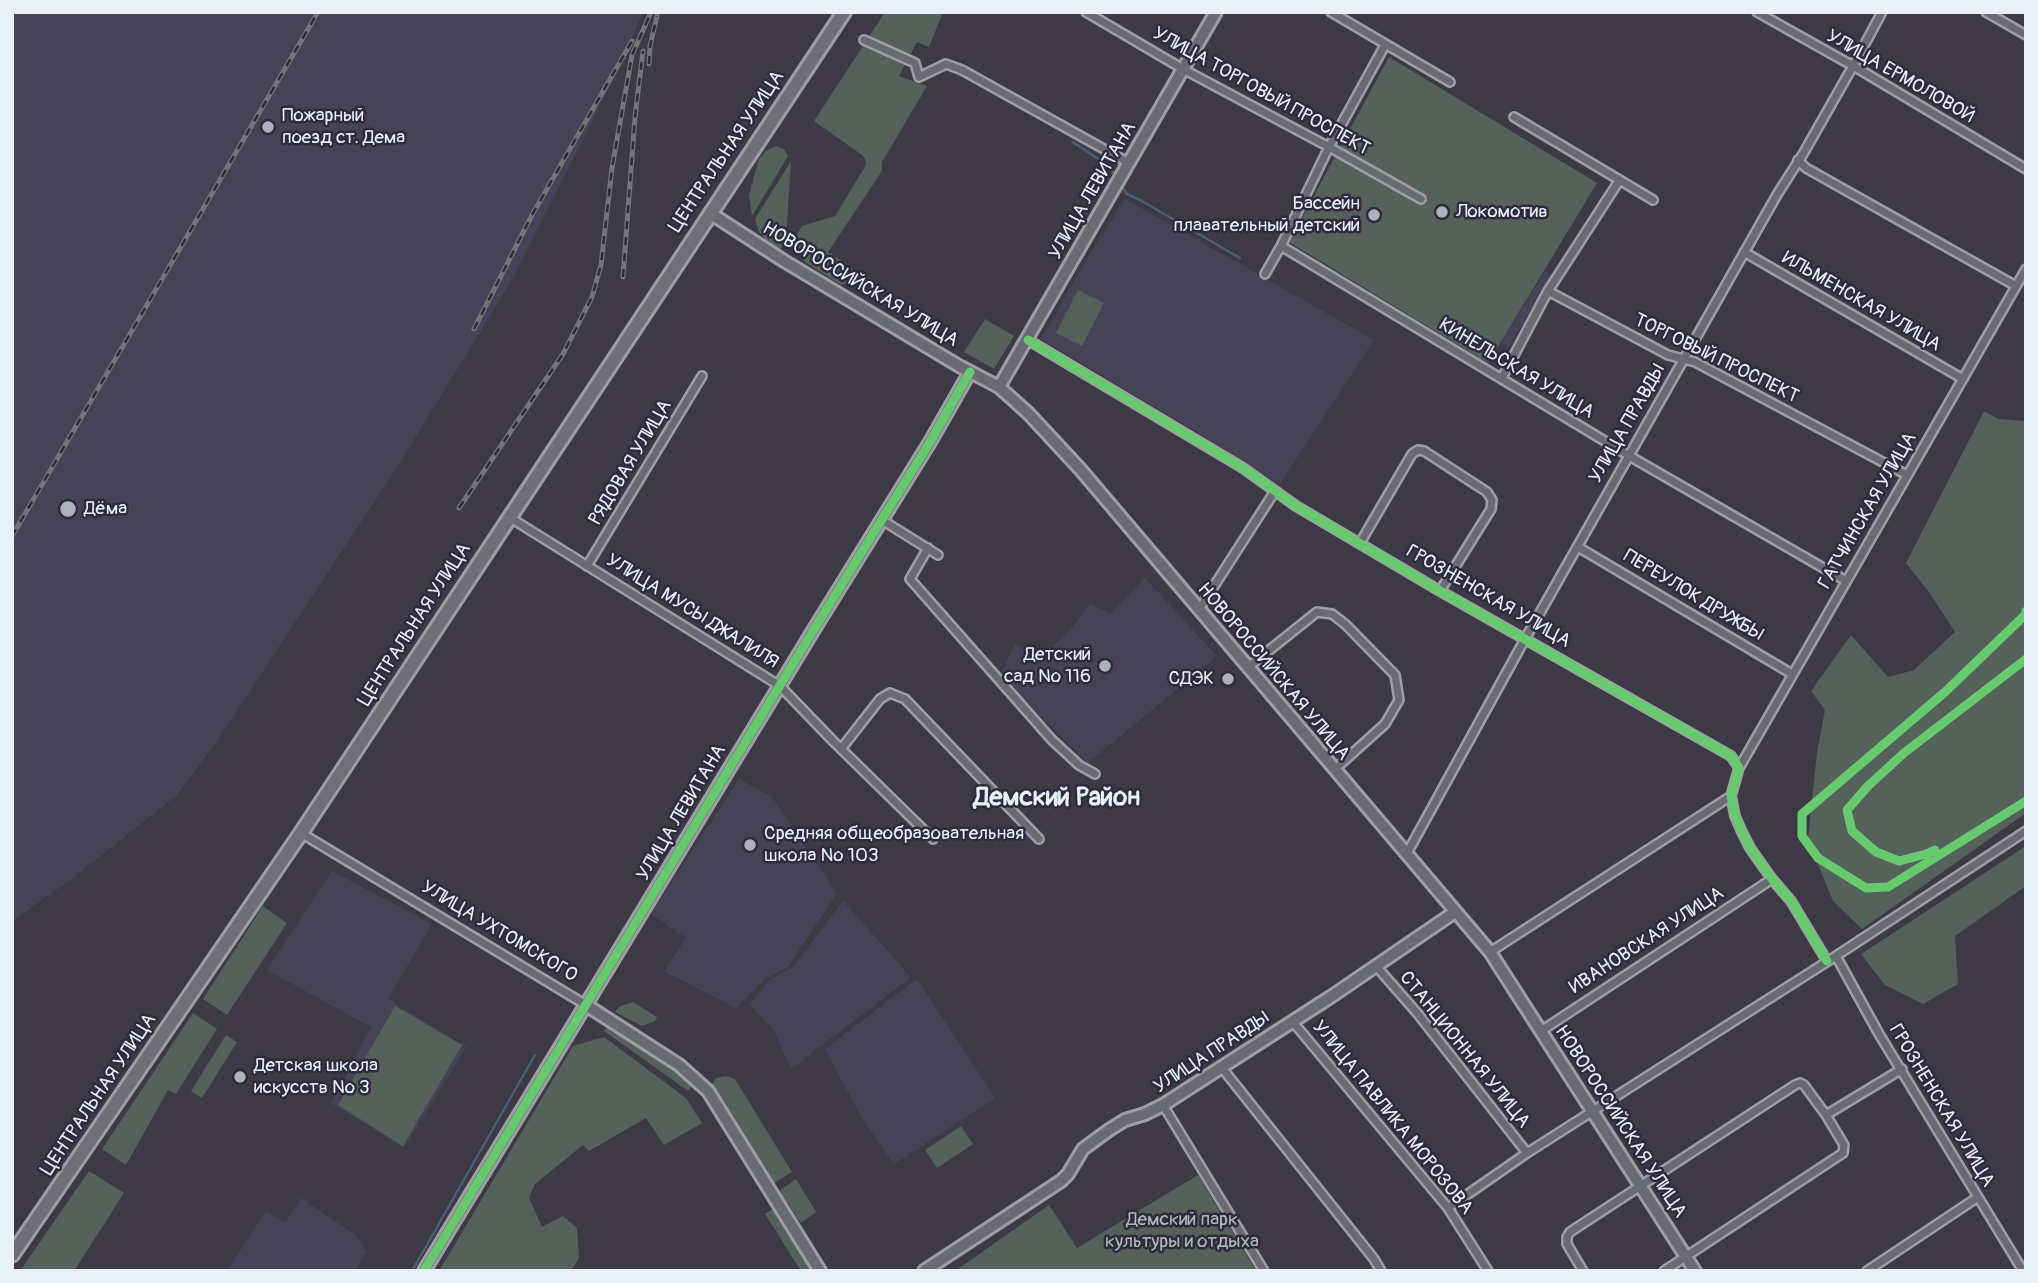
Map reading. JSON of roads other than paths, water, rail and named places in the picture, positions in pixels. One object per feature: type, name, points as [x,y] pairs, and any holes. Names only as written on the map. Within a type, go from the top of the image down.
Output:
[{"type":"main road","name":"ЦЕНТРАЛЬНАЯ УЛИЦА","points":[[12,1255],[301,833],[844,12]]},
{"type":"main road","name":"УЛИЦА ЛЕВИТАНА","points":[[999,387],[1216,12]]},
{"type":"main road","name":"НОВОРОССИЙСКАЯ УЛИЦА","points":[[710,213],[785,261],[999,387],[1028,413],[1080,469],[1490,952],[1695,1271]]},
{"type":"main road","name":"УЛИЦА ЛЕВИТАНА","points":[[424,1271],[970,372]]},
{"type":"main road","name":"УЛИЦА ПРАВДЫ","points":[[924,1271],[1061,1181],[1090,1143],[1125,1120],[1163,1105],[1222,1068],[1455,912]]},
{"type":"main road","name":"УЛИЦА УХТОМСКОГО","points":[[586,1005],[679,1065],[708,1091],[820,1271]]},
{"type":"street","name":"УЛИЦА ТОРГОВЫЙ ПРОСПЕКТ","points":[[1086,12],[1183,69],[1421,200]]},
{"type":"street","points":[[1331,12],[1450,82]]},
{"type":"street","name":"УЛИЦА ЕРМОЛОВОЙ","points":[[1758,12],[2026,169]]},
{"type":"street","name":"УЛИЦА ПРАВДЫ","points":[[1406,855],[1525,639],[1882,12]]},
{"type":"street","points":[[1986,12],[2026,35]]},
{"type":"street","points":[[864,40],[915,64],[919,77],[946,64],[962,70],[1129,163]]},
{"type":"street","points":[[1265,274],[1329,147],[1385,45]]},
{"type":"street","points":[[1514,117],[1653,200]]},
{"type":"street","points":[[1798,160],[1806,168],[2016,286]]},
{"type":"street","points":[[1502,378],[1548,291],[1619,181]]},
{"type":"street","name":"КИНЕЛЬСКАЯ УЛИЦА","points":[[1280,246],[1629,456],[1846,581]]},
{"type":"street","name":"ИЛЬМЕНСКАЯ УЛИЦА","points":[[1744,252],[1963,379]]},
{"type":"street","name":"ГАТЧИНСКАЯ УЛИЦА","points":[[1739,768],[2026,270]]},
{"type":"street","name":"ТОРГОВЫЙ ПРОСПЕКТ","points":[[1548,291],[1668,355],[1695,362],[1907,475]]},
{"type":"street","name":"ГРОЗНЕНСКАЯ УЛИЦА","points":[[1028,340],[1243,468],[1296,506],[1440,591],[1726,752],[1739,768]]},
{"type":"street","name":"РЯДОВАЯ УЛИЦА","points":[[587,566],[702,376]]},
{"type":"street","points":[[1360,543],[1412,454],[1418,450],[1424,451],[1487,492],[1492,500],[1491,509],[1440,591]]},
{"type":"street","points":[[1198,611],[1275,491]]},
{"type":"street","name":"УЛИЦА МУСЫ ДЖАЛИЛЯ","points":[[509,517],[780,686],[933,839]]},
{"type":"street","points":[[882,520],[938,555]]},
{"type":"street","name":"ПЕРЕУЛОК ДРУЖБЫ","points":[[1578,547],[1792,674]]},
{"type":"street","points":[[928,548],[910,579],[1052,740],[1079,765],[1095,774]]},
{"type":"street","points":[[1247,668],[1317,612],[1332,614],[1345,624],[1395,675],[1399,700],[1385,724],[1334,770]]},
{"type":"street","points":[[841,749],[880,699],[890,692],[905,699],[1039,839]]},
{"type":"street","points":[[1739,768],[1731,796],[1741,830],[1750,848],[1791,901],[1827,961]]},
{"type":"street","points":[[1490,952],[1731,796]]},
{"type":"street","points":[[1448,1208],[1527,1153],[2026,831]]},
{"type":"street","name":"УЛИЦА УХТОМСКОГО","points":[[301,833],[586,1005]]},
{"type":"street","name":"ИВАНОВСКАЯ УЛИЦА","points":[[1541,1031],[1772,878]]},
{"type":"street","name":"ГРОЗНЕНСКАЯ УЛИЦА","points":[[1836,956],[1879,1034],[2023,1271]]},
{"type":"street","name":"СТАНЦИОННАЯ УЛИЦА","points":[[1376,966],[1418,1014],[1527,1153]]},
{"type":"street","name":"УЛИЦА ПАВЛИКА МОРОЗОВА","points":[[1293,1022],[1448,1208],[1488,1271]]},
{"type":"street","points":[[1222,1068],[1381,1271]]},
{"type":"street","points":[[1826,1115],[1902,1069]]},
{"type":"street","points":[[1583,1271],[1567,1244],[1570,1231],[1794,1085],[1804,1085],[1844,1145],[1843,1153],[1664,1271]]},
{"type":"street","points":[[1163,1105],[1264,1271]]},
{"type":"street","points":[[1867,1271],[1978,1197]]},
{"type":"waterway","points":[[1073,142],[1110,167],[1116,177]]},
{"type":"waterway","points":[[1121,185],[1127,194],[1240,258]]},
{"type":"waterway","points":[[412,1271],[535,1055]]},
{"type":"railway","points":[[12,536],[318,12]]},
{"type":"railway","points":[[459,508],[563,354],[592,297],[601,265],[612,168],[632,55],[651,12]]},
{"type":"railway","points":[[649,64],[657,16]]},
{"type":"railway","points":[[474,329],[532,215],[632,41]]},
{"type":"railway","points":[[623,277],[635,117],[643,51]]},
{"type":"place","name":"Пожарный поезд ст. Дема","points":[[268,127]]},
{"type":"place","name":"Локомотив","points":[[1442,212]]},
{"type":"place","name":"Бассейн плавательный детский","points":[[1374,215]]},
{"type":"place","name":"Дёма","points":[[68,509]]},
{"type":"place","name":"Детский сад № 116","points":[[1105,666]]},
{"type":"place","name":"СДЭК","points":[[1228,679]]},
{"type":"place","name":"Средняя общеобразовательная школа № 103","points":[[750,845]]},
{"type":"place","name":"Детская школа искусств № 3","points":[[240,1077]]},
{"type":"district","name":"Демский Район","points":[[1057,798]]},
{"type":"park label","name":"Демский парк культуры и отдыха","points":[[1182,1231]]}]
